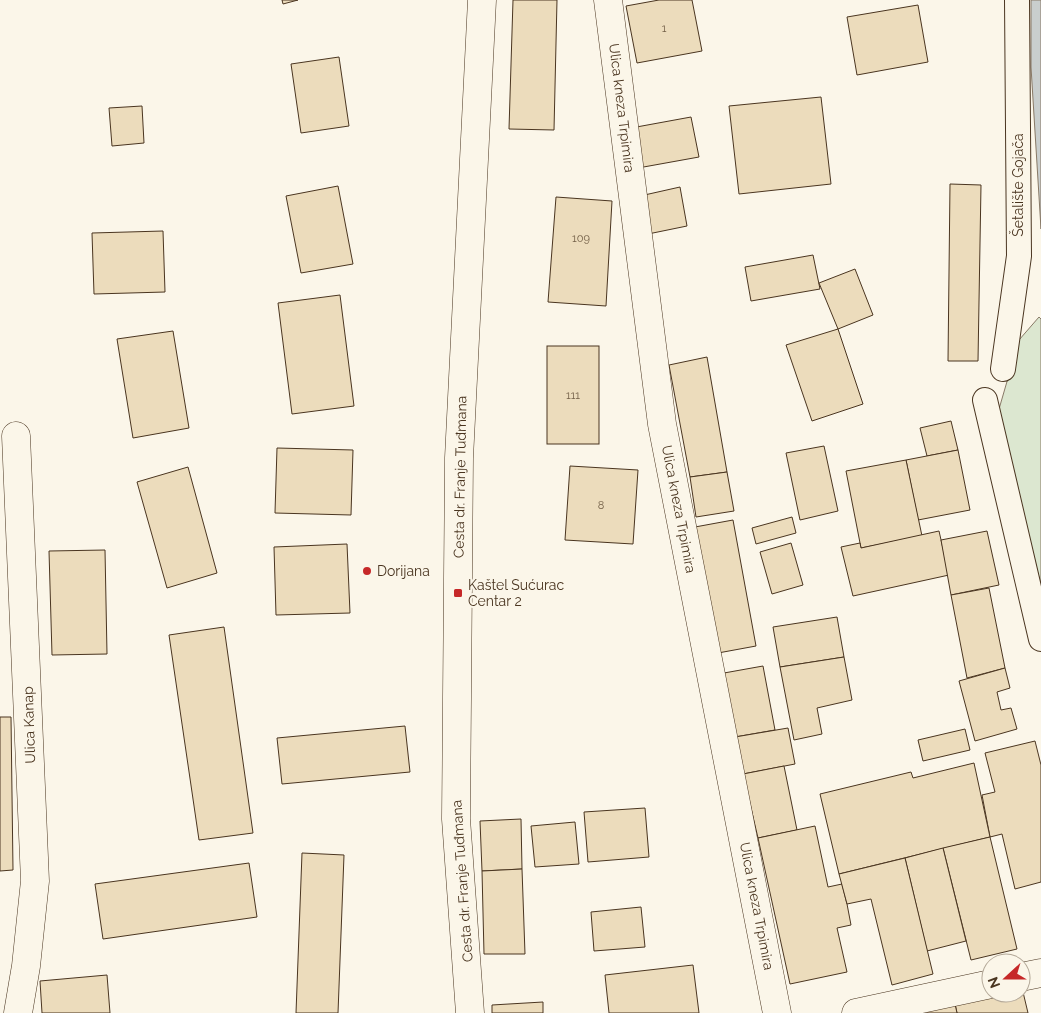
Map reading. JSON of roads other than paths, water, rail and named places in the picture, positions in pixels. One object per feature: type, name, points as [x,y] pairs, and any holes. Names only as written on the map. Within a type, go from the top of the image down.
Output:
[{"type":"street","name":"Cesta dr. Franje Tuđmana","points":[[470,1013],[456,820],[458,468],[482,0]]},
{"type":"street","name":"Ulica kneza Trpimira","points":[[608,0],[662,424],[777,1013]]},
{"type":"street","name":"Šetalište Gojača","points":[[1004,369],[1019,256],[1018,0]]},
{"type":"street","points":[[985,400],[1041,639]]},
{"type":"street","name":"Ulica Kanap","points":[[16,436],[35,881],[26,966],[18,1013]]},
{"type":"street","points":[[856,1013],[981,986]]},
{"type":"place","name":"Dorijana","points":[[367,571]]},
{"type":"place","name":"Kaštel Sućurac Centar 2","points":[[458,593]]}]
